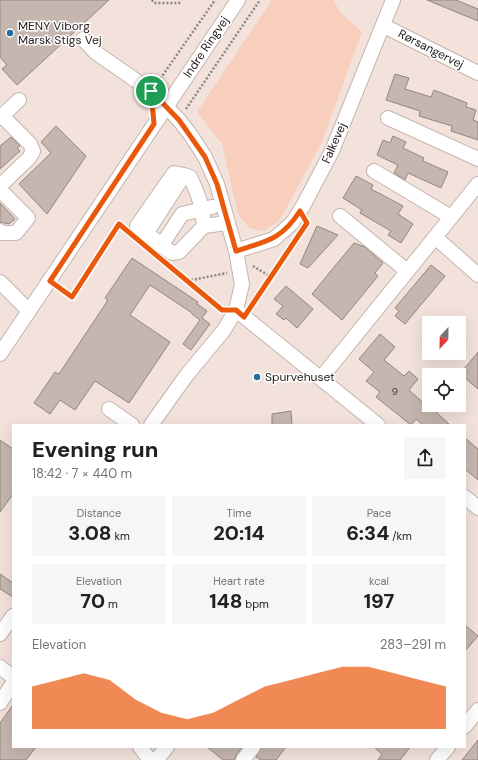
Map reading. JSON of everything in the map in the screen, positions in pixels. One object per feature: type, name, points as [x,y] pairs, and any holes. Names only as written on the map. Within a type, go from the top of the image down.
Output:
[{"type":"street","name":"Indre Ringvej","points":[[0,354],[238,0]]},
{"type":"street","name":"Falkevej","points":[[236,251],[274,239],[292,224],[332,151],[384,26],[393,0]]},
{"type":"street","name":"Rørsangervej","points":[[384,26],[478,73]]},
{"type":"street","points":[[83,40],[95,52],[151,91],[179,120],[205,157],[217,184],[236,251],[242,284],[240,314],[224,330],[186,376],[152,424]]},
{"type":"street","points":[[0,186],[29,158],[33,151],[30,144],[1,117],[19,100]]},
{"type":"street","points":[[388,118],[478,159]]},
{"type":"street","points":[[374,171],[451,217]]},
{"type":"street","points":[[204,226],[203,208],[198,192],[190,177],[184,175],[149,229],[145,232],[161,246],[172,253],[180,252],[204,226],[227,223]]},
{"type":"street","points":[[0,190],[28,218],[16,233],[2,233],[0,231]]},
{"type":"street","points":[[321,378],[451,217],[476,191]]},
{"type":"street","points":[[161,246],[182,214],[203,208],[222,206]]},
{"type":"street","points":[[340,216],[407,271]]},
{"type":"street","points":[[435,237],[478,274]]},
{"type":"street","points":[[0,282],[29,311]]},
{"type":"street","points":[[240,314],[377,424]]},
{"type":"street","points":[[109,409],[131,424]]},
{"type":"street","points":[[466,498],[478,508]]},
{"type":"street","points":[[2,629],[12,617]]},
{"type":"street","points":[[0,667],[12,676]]},
{"type":"street","points":[[0,703],[12,685]]},
{"type":"street","points":[[466,725],[478,710]]},
{"type":"street","points":[[141,748],[150,760]]},
{"type":"street","points":[[156,760],[166,748]]},
{"type":"street","points":[[243,760],[252,748]]},
{"type":"street","points":[[437,760],[447,748]]},
{"type":"path","points":[[152,0],[154,3],[179,3],[181,0]]},
{"type":"path","points":[[151,91],[215,0]]},
{"type":"path","points":[[179,120],[260,0]]},
{"type":"path","points":[[50,281],[72,297],[119,224],[130,234]]},
{"type":"path","points":[[164,262],[222,310],[240,314],[300,235]]},
{"type":"shaded area","points":[[272,0],[333,0],[341,13],[362,32],[322,142],[280,220],[264,231],[249,228],[238,214],[222,144],[197,112]]},
{"type":"building","points":[[0,0],[109,0],[17,85],[2,69],[7,65],[0,57]]},
{"type":"building","points":[[427,0],[456,0],[478,9],[478,21]]},
{"type":"building","points":[[395,74],[409,78],[405,89],[431,97],[434,90],[467,103],[466,107],[476,110],[473,120],[478,122],[478,140],[451,131],[452,126],[419,116],[420,111],[386,100]]},
{"type":"building","points":[[56,126],[86,156],[47,214],[19,184],[51,153],[41,142]]},
{"type":"building","points":[[393,136],[406,142],[403,148],[424,158],[423,161],[448,172],[441,188],[408,173],[405,180],[394,173],[398,165],[377,155],[383,140],[390,143]]},
{"type":"building","points":[[11,137],[20,146],[17,148],[20,151],[0,169],[0,146]]},
{"type":"building","points":[[356,176],[373,185],[371,189],[403,206],[398,214],[413,224],[401,243],[388,235],[391,231],[360,213],[362,210],[343,198]]},
{"type":"building","points":[[0,203],[15,219],[9,224],[0,222]]},
{"type":"building","points":[[317,226],[338,235],[308,268],[300,264]]},
{"type":"building","points":[[354,243],[365,247],[383,263],[375,273],[378,276],[342,320],[312,294]]},
{"type":"building","points":[[132,258],[198,302],[197,304],[207,311],[202,318],[210,324],[191,350],[183,344],[200,320],[150,285],[130,315],[170,342],[129,403],[95,381],[75,410],[60,400],[50,414],[34,403],[55,372],[59,374],[108,300],[105,298]]},
{"type":"building","points":[[431,265],[445,276],[405,324],[395,316],[399,311],[395,308]]},
{"type":"building","points":[[286,286],[313,309],[297,328],[286,318],[284,320],[276,314],[283,306],[274,299]]},
{"type":"building","points":[[380,334],[395,347],[384,360],[404,376],[409,371],[418,379],[409,390],[422,402],[422,412],[436,412],[449,424],[422,424],[416,419],[412,424],[410,424],[376,397],[380,392],[366,381],[374,372],[359,359]]},
{"type":"building","points":[[478,352],[478,389],[466,379],[466,374],[468,372],[465,368]]},
{"type":"building","points":[[291,411],[292,424],[272,424],[272,414]]},
{"type":"building","points":[[466,439],[478,449],[478,480],[466,470]]},
{"type":"building","points":[[0,440],[12,448],[12,495],[0,512]]},
{"type":"building","points":[[0,574],[12,582],[12,596],[0,589]]},
{"type":"building","points":[[466,626],[478,636],[466,650]]},
{"type":"building","points":[[12,706],[12,748],[35,748],[26,760],[0,760],[0,723]]},
{"type":"building","points":[[478,740],[478,760],[462,760]]},
{"type":"building","points":[[208,748],[241,748],[236,755],[235,760],[223,760]]},
{"type":"building","points":[[260,748],[285,748],[276,760],[261,760],[256,757]]},
{"type":"building","points":[[375,748],[409,748],[400,760],[378,760],[382,754]]},
{"type":"place","name":"MENY Viborg Marsk Stigs Vej","points":[[10,33]]},
{"type":"place","name":"Spurvehuset","points":[[257,377]]},
{"type":"route","points":[[151,91],[179,120],[205,157],[217,184],[236,251],[274,239],[292,224],[300,211],[307,223],[244,317],[236,310],[222,310],[119,224],[72,297],[50,281],[154,124],[151,91]]}]
